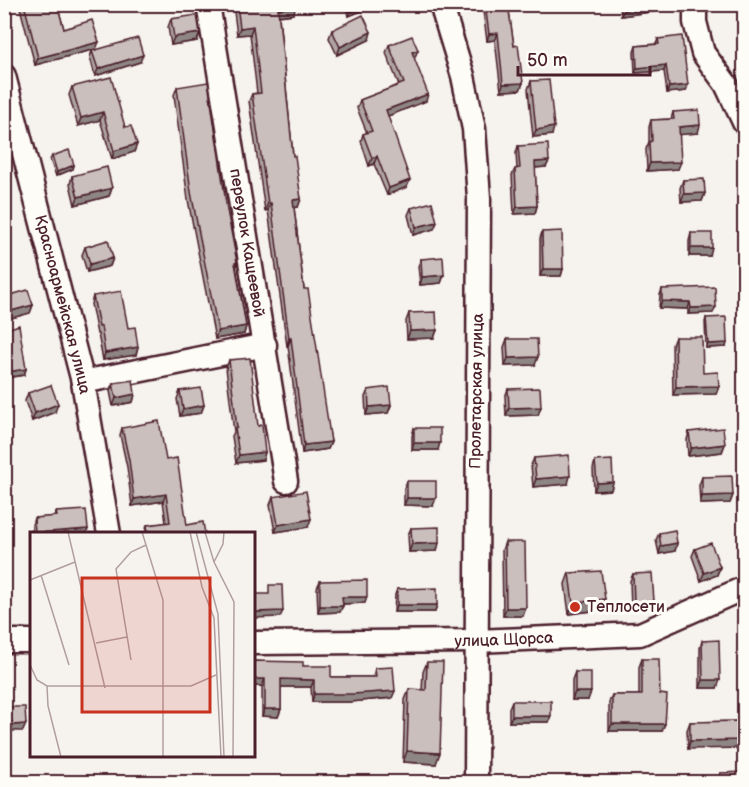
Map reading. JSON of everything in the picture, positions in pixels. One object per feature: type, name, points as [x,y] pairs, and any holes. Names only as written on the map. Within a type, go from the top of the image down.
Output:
[{"type":"street","name":"переулок Кащеевой","points":[[208,4],[286,482]]},
{"type":"street","name":"Пролетарская улица","points":[[441,4],[463,76],[474,129],[479,198],[476,783]]},
{"type":"street","points":[[694,4],[695,22],[703,53],[726,84],[744,122]]},
{"type":"street","name":"Красноармейская улица","points":[[4,76],[82,382],[109,532]]},
{"type":"street","points":[[82,382],[265,345]]},
{"type":"street","name":"улица Щорса","points":[[255,643],[476,641],[640,634],[744,588]]},
{"type":"street","points":[[4,641],[30,641]]},
{"type":"building","points":[[24,4],[57,4],[64,29],[92,20],[99,42],[38,58]]},
{"type":"building","points":[[237,4],[296,4],[296,7],[278,9],[293,156],[295,156],[301,199],[293,200],[304,289],[308,289],[331,442],[304,445],[271,203],[268,203],[252,94],[261,93],[253,26],[240,28]]},
{"type":"building","points":[[347,4],[365,4],[366,6],[350,12]]},
{"type":"building","points":[[485,4],[508,4],[514,46],[518,45],[523,83],[503,84],[498,33],[489,34]]},
{"type":"building","points":[[623,4],[656,4],[624,10]]},
{"type":"building","points":[[197,15],[200,33],[174,37],[171,19]]},
{"type":"building","points":[[363,15],[371,32],[340,47],[332,30]]},
{"type":"building","points":[[412,36],[418,50],[412,52],[428,94],[386,110],[410,180],[389,188],[377,156],[372,158],[363,134],[372,131],[360,100],[404,83],[389,45]]},
{"type":"building","points":[[682,36],[688,85],[669,87],[666,65],[637,68],[636,46],[659,44],[658,39]]},
{"type":"building","points":[[138,38],[143,55],[98,69],[92,51]]},
{"type":"building","points":[[111,77],[125,127],[131,126],[137,144],[114,151],[103,112],[81,118],[72,87]]},
{"type":"building","points":[[549,80],[554,127],[536,130],[531,81]]},
{"type":"building","points":[[208,82],[246,326],[218,331],[191,192],[177,87]]},
{"type":"building","points":[[699,110],[700,125],[679,127],[681,162],[650,163],[651,120],[674,119],[673,112]]},
{"type":"building","points":[[548,144],[549,161],[535,162],[537,206],[517,207],[515,169],[520,168],[518,146]]},
{"type":"building","points":[[69,150],[74,165],[57,172],[52,156]]},
{"type":"building","points":[[107,167],[112,188],[78,197],[72,176]]},
{"type":"building","points":[[704,179],[705,193],[684,194],[683,180]]},
{"type":"building","points":[[432,202],[437,222],[416,227],[411,208]]},
{"type":"building","points":[[562,231],[563,269],[543,269],[542,232]]},
{"type":"building","points":[[691,233],[712,233],[712,248],[691,248]]},
{"type":"building","points":[[108,240],[113,258],[90,264],[85,247]]},
{"type":"building","points":[[443,257],[444,275],[422,277],[421,259]]},
{"type":"building","points":[[715,287],[716,307],[691,308],[690,302],[662,301],[662,289]]},
{"type":"building","points":[[28,290],[33,305],[11,311],[7,296]]},
{"type":"building","points":[[121,291],[128,328],[135,327],[138,347],[105,353],[93,296]]},
{"type":"building","points":[[436,312],[437,330],[410,331],[409,313]]},
{"type":"building","points":[[726,317],[727,343],[708,344],[706,318]]},
{"type":"building","points":[[19,325],[26,369],[7,372],[4,330]]},
{"type":"building","points":[[675,337],[702,337],[703,373],[718,372],[719,386],[676,387]]},
{"type":"building","points":[[507,339],[537,339],[538,357],[508,358]]},
{"type":"building","points":[[250,358],[258,426],[262,425],[265,452],[239,455],[229,360]]},
{"type":"building","points":[[133,380],[135,394],[116,398],[113,383]]},
{"type":"building","points":[[51,385],[58,404],[35,413],[28,393]]},
{"type":"building","points":[[389,387],[391,405],[369,407],[368,390]]},
{"type":"building","points":[[201,388],[204,405],[183,409],[180,391]]},
{"type":"building","points":[[540,388],[541,407],[509,408],[508,389]]},
{"type":"building","points":[[159,421],[166,460],[177,458],[187,525],[203,522],[205,532],[148,532],[147,525],[170,522],[166,494],[134,499],[122,428]]},
{"type":"building","points":[[414,428],[440,428],[440,443],[414,443]]},
{"type":"building","points":[[723,428],[725,444],[691,448],[689,432]]},
{"type":"building","points":[[569,455],[570,476],[536,479],[534,458]]},
{"type":"building","points":[[612,460],[613,482],[597,483],[595,461]]},
{"type":"building","points":[[732,476],[733,495],[702,496],[702,477]]},
{"type":"building","points":[[407,481],[436,481],[436,498],[407,498]]},
{"type":"building","points":[[306,491],[311,519],[278,525],[273,497]]},
{"type":"building","points":[[86,510],[88,529],[35,532],[34,518],[57,516],[56,512]]},
{"type":"building","points":[[439,527],[439,543],[412,544],[411,528]]},
{"type":"building","points":[[675,530],[677,543],[661,546],[659,533]]},
{"type":"building","points":[[505,542],[525,542],[526,608],[506,608]]},
{"type":"building","points":[[711,543],[720,567],[704,573],[695,549]]},
{"type":"building","points":[[601,571],[605,599],[573,603],[569,573]]},
{"type":"building","points":[[652,573],[654,601],[634,602],[633,574]]},
{"type":"building","points":[[367,580],[367,597],[342,597],[343,606],[320,606],[320,581]]},
{"type":"building","points":[[269,585],[282,585],[283,611],[255,612],[255,594],[269,594]]},
{"type":"building","points":[[437,588],[437,605],[397,605],[397,589]]},
{"type":"building","points":[[719,640],[720,680],[703,680],[702,641]]},
{"type":"building","points":[[642,659],[659,659],[660,694],[667,695],[665,724],[612,724],[612,695],[642,695]]},
{"type":"building","points":[[255,661],[303,662],[303,666],[331,666],[331,677],[376,677],[375,668],[393,667],[395,691],[314,694],[314,680],[281,679],[281,709],[265,709],[265,679],[255,679]]},
{"type":"building","points":[[427,662],[443,662],[440,753],[407,751],[409,689],[426,690]]},
{"type":"building","points":[[575,672],[591,672],[591,692],[575,692]]},
{"type":"building","points":[[512,701],[551,701],[551,716],[512,716]]},
{"type":"building","points":[[4,707],[25,707],[26,724],[12,725],[12,722],[4,722]]},
{"type":"building","points":[[744,721],[744,740],[690,741],[690,722]]},
{"type":"building","points":[[744,772],[744,783],[720,783],[720,773]]},
{"type":"building","points":[[410,778],[411,783],[382,783],[382,779]]},
{"type":"building","points":[[83,781],[105,781],[105,783],[83,783]]},
{"type":"railway","points":[[738,4],[744,28]]},
{"type":"place","name":"Теплосети","points":[[575,607]]}]
